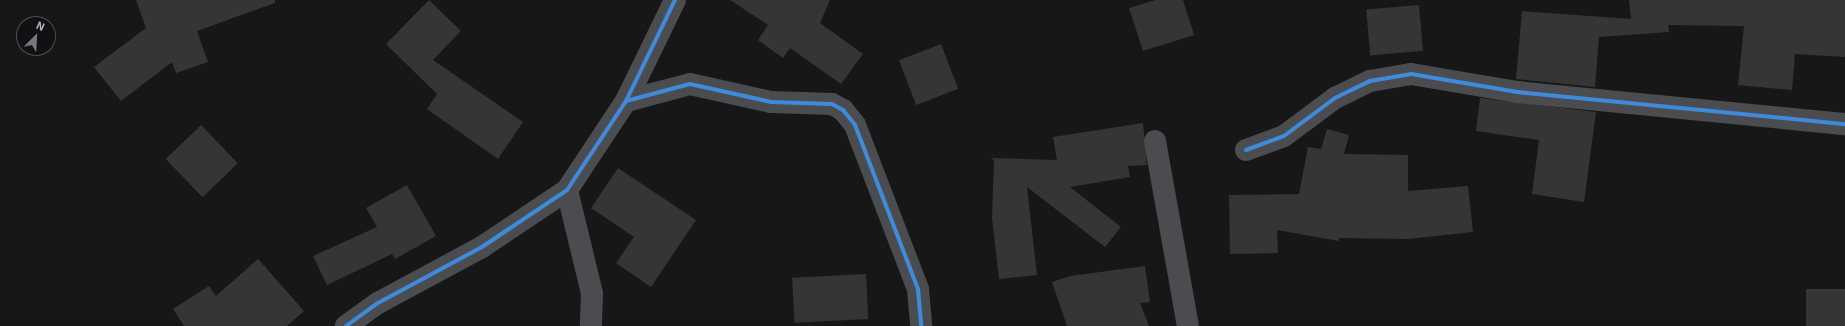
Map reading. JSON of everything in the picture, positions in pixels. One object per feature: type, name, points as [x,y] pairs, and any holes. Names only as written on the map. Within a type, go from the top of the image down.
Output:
[{"type":"street","points":[[346,326],[378,303],[482,247],[567,190],[626,101],[675,0]]},
{"type":"street","points":[[1246,150],[1284,136],[1335,98],[1370,81],[1411,74],[1517,92],[1845,124]]},
{"type":"street","points":[[626,101],[690,84],[771,102],[832,104],[843,110],[855,125],[918,289],[920,326]]},
{"type":"street","points":[[1155,141],[1188,326]]},
{"type":"street","points":[[567,190],[592,293],[591,326]]},
{"type":"building","points":[[136,0],[275,0],[275,3],[197,31],[208,62],[176,73],[172,62],[121,101],[94,67],[146,28]]},
{"type":"building","points":[[429,0],[461,31],[433,60],[523,122],[498,159],[427,109],[437,94],[386,44]]},
{"type":"building","points":[[730,0],[830,0],[820,23],[863,54],[841,84],[790,48],[783,58],[758,40],[768,25]]},
{"type":"building","points":[[1155,0],[1183,0],[1194,35],[1143,51],[1129,8]]},
{"type":"building","points":[[1629,0],[1845,0],[1845,57],[1795,54],[1792,90],[1738,85],[1744,26],[1668,25],[1669,32],[1599,37],[1595,87],[1516,79],[1522,11],[1631,19]]},
{"type":"building","points":[[1419,5],[1423,51],[1370,55],[1366,10]]},
{"type":"building","points":[[941,44],[958,89],[916,105],[899,60]]},
{"type":"building","points":[[1480,98],[1596,112],[1584,202],[1532,194],[1539,140],[1476,131]]},
{"type":"building","points":[[1143,123],[1147,165],[1128,166],[1130,177],[1070,187],[1121,227],[1105,247],[1027,187],[1037,275],[999,279],[992,218],[994,160],[990,158],[1057,160],[1053,137]]},
{"type":"building","points":[[201,125],[238,163],[203,197],[166,159]]},
{"type":"building","points":[[1327,129],[1349,135],[1344,154],[1408,155],[1408,191],[1468,186],[1473,232],[1408,239],[1339,238],[1339,241],[1277,230],[1278,253],[1230,254],[1229,195],[1299,194],[1308,147],[1321,149]]},
{"type":"building","points":[[618,168],[696,220],[651,287],[616,263],[634,237],[591,208]]},
{"type":"building","points":[[407,185],[436,236],[395,259],[392,254],[327,285],[313,256],[377,227],[366,208]]},
{"type":"building","points":[[258,259],[304,311],[287,326],[184,326],[173,309],[209,286],[216,296]]},
{"type":"building","points":[[1145,266],[1150,302],[1140,303],[1149,326],[1067,326],[1052,282],[1070,276]]},
{"type":"building","points":[[866,274],[868,319],[794,323],[792,278]]},
{"type":"building","points":[[1806,289],[1845,289],[1845,326],[1806,326]]},
{"type":"cycle path","points":[[346,326],[378,303],[482,247],[567,190],[626,101],[675,0]]},
{"type":"cycle path","points":[[1246,150],[1284,136],[1335,98],[1370,81],[1411,74],[1517,92],[1845,124]]},
{"type":"cycle path","points":[[626,101],[690,84],[771,102],[832,104],[843,110],[855,125],[918,289],[921,326]]}]
